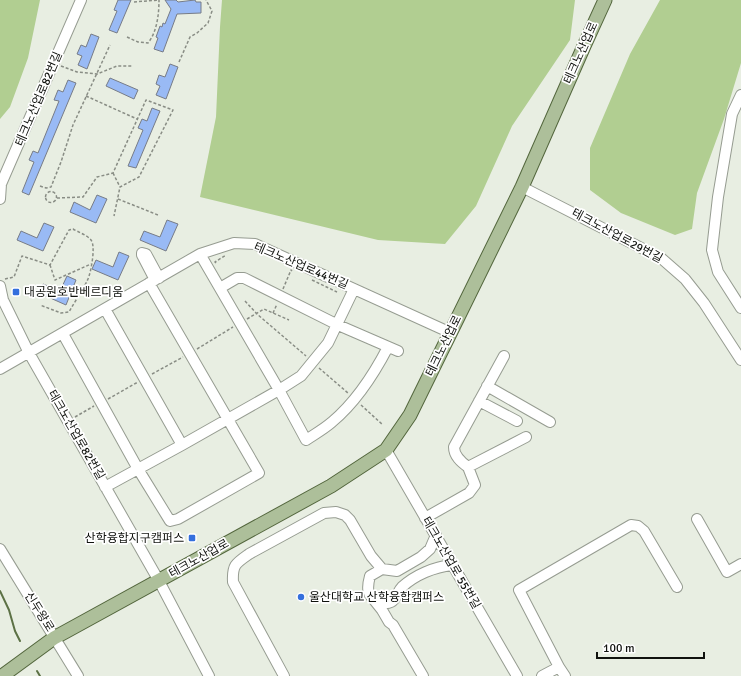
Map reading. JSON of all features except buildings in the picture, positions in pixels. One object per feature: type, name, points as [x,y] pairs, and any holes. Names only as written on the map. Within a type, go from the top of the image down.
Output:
[{"type":"main road","name":"테크노산업로","points":[[2,676],[54,638],[331,486],[386,450],[410,415],[451,333],[522,187],[605,0]]},
{"type":"street","name":"테크노산업로82번길","points":[[0,199],[2,184],[81,0]]},
{"type":"street","points":[[741,95],[732,114],[718,197],[712,250],[718,272],[741,308]]},
{"type":"street","name":"테크노산업로29번길","points":[[522,187],[661,258],[685,279],[704,303],[741,360]]},
{"type":"street","name":"테크노산업로44번길","points":[[0,369],[200,254],[234,243],[255,244],[451,333]]},
{"type":"street","points":[[200,254],[241,323],[306,440],[332,422],[354,399],[375,372],[388,347]]},
{"type":"street","points":[[220,288],[237,278],[244,278],[398,352]]},
{"type":"street","points":[[63,334],[138,469],[170,521],[178,519],[259,473],[226,419],[189,353],[154,281]]},
{"type":"street","name":"테크노산업로82번길","points":[[0,286],[3,300],[29,353],[159,581],[209,676]]},
{"type":"street","name":"테크노산업로44번길","points":[[106,487],[279,390],[301,376],[328,343],[354,289]]},
{"type":"street","points":[[105,309],[182,445]]},
{"type":"street","points":[[425,518],[469,493],[475,485],[468,467],[458,459],[454,446],[504,356]]},
{"type":"street","points":[[488,386],[550,422]]},
{"type":"street","points":[[479,401],[517,421]]},
{"type":"street","points":[[468,467],[526,437]]},
{"type":"street","name":"테크노산업로 55번길","points":[[386,450],[516,676]]},
{"type":"street","points":[[284,676],[233,582],[232,571],[240,560],[262,546],[324,513],[336,512],[345,515],[350,520],[371,556],[382,569]]},
{"type":"street","points":[[697,518],[727,572],[741,564]]},
{"type":"street","points":[[565,676],[519,590],[631,525],[638,526],[644,531],[677,587]]},
{"type":"street","points":[[370,576],[382,569],[397,571],[421,557],[430,549],[436,536]]},
{"type":"street","name":"신두왕로","points":[[0,549],[78,676]]},
{"type":"street","points":[[371,556],[370,576],[367,590],[389,622],[393,625]]},
{"type":"street","points":[[423,676],[393,625],[390,613],[391,606],[400,588],[413,579],[438,566],[452,565]]},
{"type":"street","points":[[374,600],[386,603],[393,600]]},
{"type":"street","points":[[542,676],[560,666]]},
{"type":"path","points":[[127,38],[138,42],[148,43],[153,36],[159,10],[159,0],[134,2]]},
{"type":"path","points":[[179,62],[190,36],[198,33],[208,23],[212,11],[206,0]]},
{"type":"path","points":[[49,188],[51,187],[61,162],[73,125],[110,44]]},
{"type":"path","points":[[54,63],[77,72],[96,74],[117,66],[132,66]]},
{"type":"path","points":[[86,96],[137,120]]},
{"type":"path","points":[[113,173],[146,100],[173,110],[139,177],[120,187]]},
{"type":"path","points":[[113,173],[120,187],[114,216]]},
{"type":"path","points":[[50,192],[46,196],[47,201],[52,203],[56,201],[57,198],[83,197],[97,177],[113,173]]},
{"type":"path","points":[[40,186],[49,188]]},
{"type":"path","points":[[49,188],[50,192]]},
{"type":"path","points":[[50,192],[55,193],[57,198]]},
{"type":"path","points":[[118,199],[158,215]]},
{"type":"path","points":[[40,305],[61,314],[69,312],[88,279],[94,252],[92,241],[73,229],[69,230],[50,266],[55,280],[91,264]]},
{"type":"path","points":[[217,268],[215,262],[229,254]]},
{"type":"path","points":[[0,281],[14,276],[22,256],[50,266]]},
{"type":"path","points":[[282,292],[291,270],[298,273]]},
{"type":"path","points":[[311,280],[337,292]]},
{"type":"path","points":[[245,301],[257,314],[383,425]]},
{"type":"path","points":[[68,421],[264,309],[289,320]]},
{"type":"green space","points":[[0,0],[40,0],[28,58],[10,107],[0,119]]},
{"type":"green space","points":[[222,0],[575,0],[570,40],[512,126],[476,206],[445,244],[378,240],[200,197],[216,117]]},
{"type":"green space","points":[[660,0],[741,0],[741,63],[724,119],[697,193],[692,229],[675,235],[621,213],[590,190],[590,148],[630,54]]},
{"type":"waterway","points":[[0,591],[9,610],[15,631],[20,641]]},
{"type":"waterway","points":[[37,671],[40,676]]},
{"type":"place","name":"대공원호반베르디움","points":[[16,292]]},
{"type":"place","name":"산학융합지구캠퍼스","points":[[192,538]]},
{"type":"place","name":"울산대학교 산학융합캠퍼스","points":[[301,597]]}]
